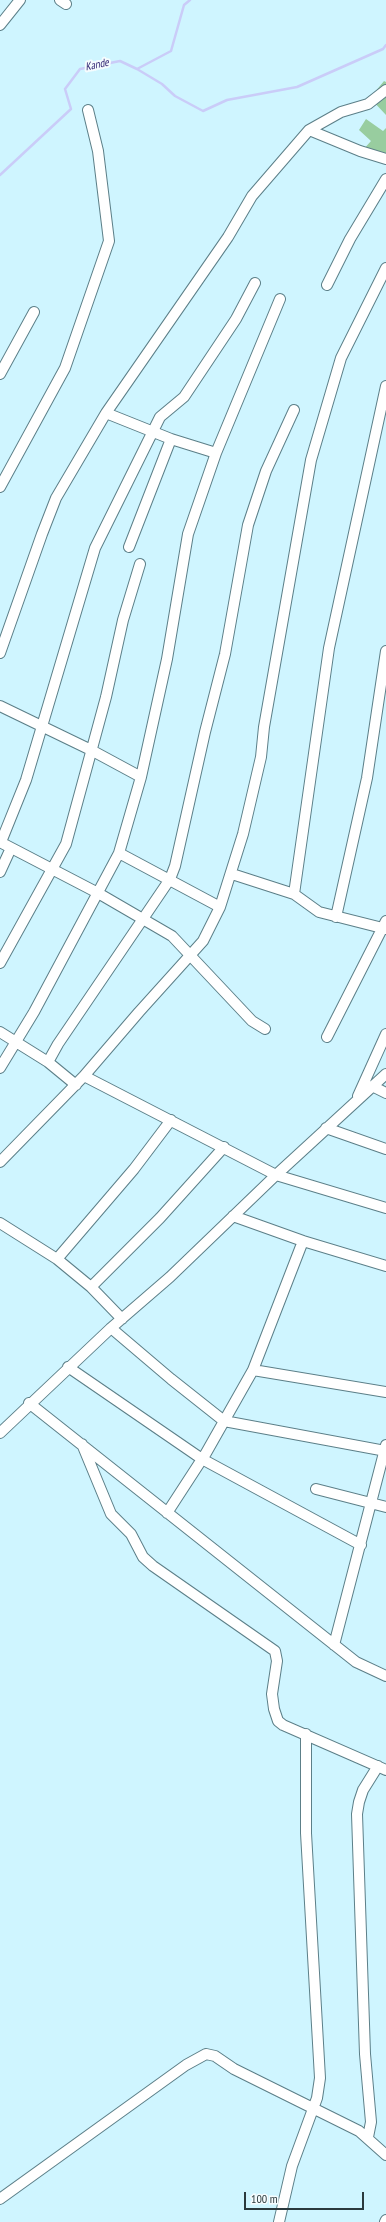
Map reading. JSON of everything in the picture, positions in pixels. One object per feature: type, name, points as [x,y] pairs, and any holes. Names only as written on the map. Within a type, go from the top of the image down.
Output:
[{"type":"street","points":[[0,25],[20,0]]},
{"type":"street","points":[[0,653],[56,498],[106,413],[228,237],[252,196],[309,130],[341,112],[368,104],[386,90]]},
{"type":"street","points":[[0,487],[65,368],[109,241],[98,151],[88,110]]},
{"type":"street","points":[[309,130],[360,151],[386,159]]},
{"type":"street","points":[[327,285],[350,239],[386,179]]},
{"type":"street","points":[[0,1162],[76,1085],[191,955],[203,941],[220,907],[232,874],[260,757],[311,460],[341,358],[386,268]]},
{"type":"street","points":[[255,284],[236,320],[184,397],[163,413],[152,432],[95,548],[26,780],[0,842],[98,893],[172,936],[191,955],[197,965],[252,1021],[265,1029]]},
{"type":"street","points":[[0,1068],[17,1042],[119,852],[141,777],[179,597],[188,534],[216,453],[280,299]]},
{"type":"street","points":[[0,374],[34,312]]},
{"type":"street","points":[[294,894],[329,648],[386,386]]},
{"type":"street","points":[[48,1062],[58,1044],[170,879],[189,810],[205,732],[225,654],[248,525],[266,471],[294,410]]},
{"type":"street","points":[[106,413],[171,439],[216,453]]},
{"type":"street","points":[[129,547],[171,439]]},
{"type":"street","points":[[0,963],[66,844],[106,697],[123,620],[140,564]]},
{"type":"street","points":[[336,917],[367,778],[386,651]]},
{"type":"street","points":[[0,706],[91,750],[141,777]]},
{"type":"street","points":[[0,872],[11,848]]},
{"type":"street","points":[[119,852],[220,907]]},
{"type":"street","points":[[232,874],[294,894],[318,912],[336,917],[385,926],[327,1037]]},
{"type":"street","points":[[0,1032],[48,1062],[76,1085]]},
{"type":"street","points":[[356,1100],[386,1034]]},
{"type":"street","points":[[0,1433],[29,1403],[111,1328],[170,1277],[276,1174],[386,1074]]},
{"type":"street","points":[[84,1076],[276,1174],[386,1208]]},
{"type":"street","points":[[372,1086],[386,1093]]},
{"type":"street","points":[[57,1259],[134,1169],[171,1120]]},
{"type":"street","points":[[326,1128],[386,1149]]},
{"type":"street","points":[[91,1287],[160,1218],[224,1147]]},
{"type":"street","points":[[233,1216],[303,1241],[386,1266]]},
{"type":"street","points":[[0,1223],[57,1259],[91,1287],[122,1319]]},
{"type":"street","points":[[167,1513],[202,1459],[253,1370],[303,1241]]},
{"type":"street","points":[[111,1328],[170,1379],[224,1421],[386,1449],[334,1645]]},
{"type":"street","points":[[68,1368],[202,1459],[361,1545]]},
{"type":"street","points":[[253,1370],[386,1392]]},
{"type":"street","points":[[29,1403],[167,1513],[216,1549],[356,1662],[386,1676]]},
{"type":"street","points":[[82,1444],[111,1514],[131,1534],[143,1557],[153,1566],[275,1650],[277,1654],[272,1694],[276,1718],[282,1725],[306,1734],[382,1768],[363,1790],[357,1814],[365,2038],[371,2122],[368,2138]]},
{"type":"street","points":[[316,1489],[371,1505],[386,1507]]},
{"type":"street","points":[[279,2222],[292,2166],[317,2098],[320,2070],[306,1833],[306,1734]]},
{"type":"street","points":[[0,2199],[186,2065],[206,2054],[215,2056],[234,2069],[313,2108],[368,2138],[386,2155]]},
{"type":"green space","points":[[384,81],[386,82],[386,115],[370,98]]},
{"type":"green space","points":[[366,119],[383,131],[386,128],[386,157],[362,151],[371,141],[359,130]]},
{"type":"waterway","name":"Kande","points":[[0,175],[71,109],[65,89],[80,69],[120,61],[137,69],[171,51],[184,5],[190,0]]},
{"type":"waterway","points":[[137,69],[162,84],[175,96],[203,111],[227,100],[297,87],[383,49],[386,45]]}]
